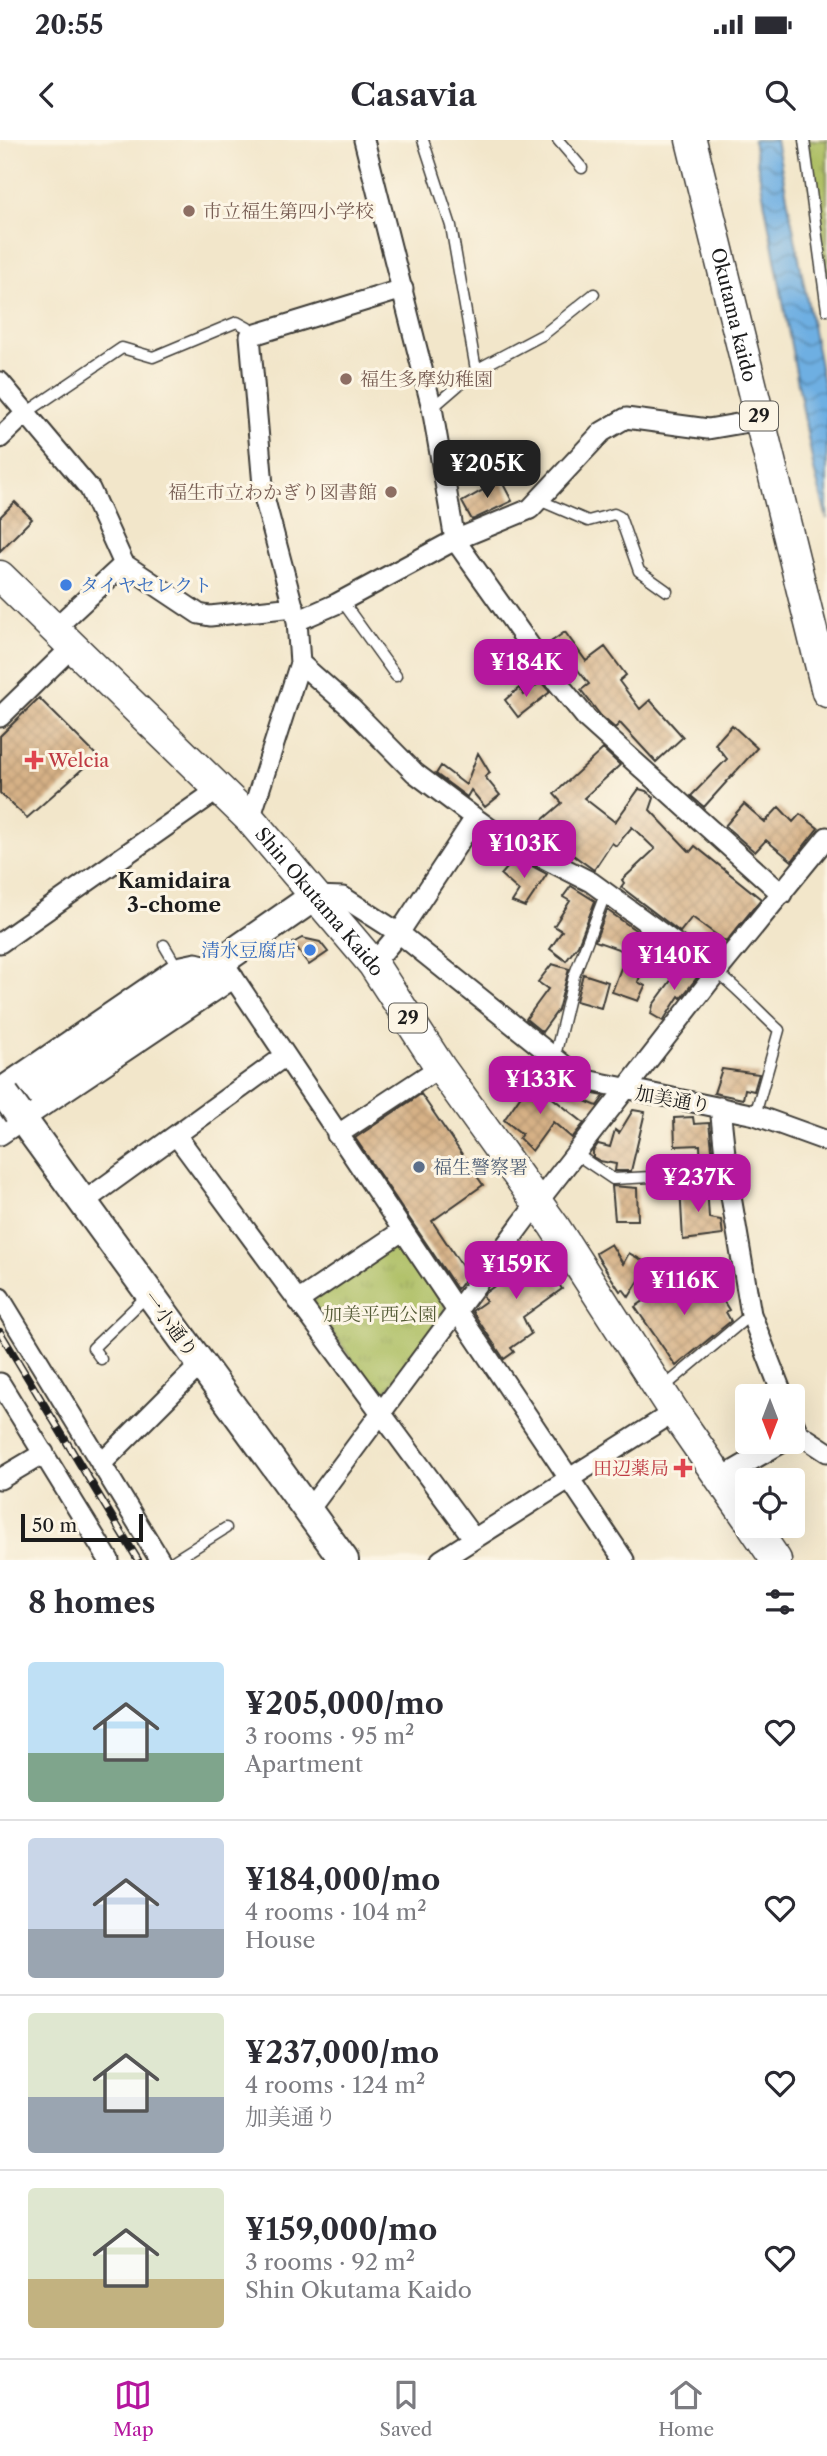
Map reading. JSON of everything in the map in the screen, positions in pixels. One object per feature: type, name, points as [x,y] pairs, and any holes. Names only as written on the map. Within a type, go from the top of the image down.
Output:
[{"type":"main road","name":"Okutama kaido","points":[[691,140],[827,692]]},
{"type":"main road","name":"Shin Okutama Kaido","points":[[0,576],[250,819],[373,964],[440,1067],[537,1203],[735,1499]]},
{"type":"main road","points":[[761,1538],[776,1560]]},
{"type":"street","points":[[364,140],[432,408],[456,540],[545,667],[587,719],[782,894]]},
{"type":"street","points":[[250,819],[300,663],[295,614],[264,497],[250,336],[403,289]]},
{"type":"street","points":[[0,382],[90,488],[124,564],[199,614],[210,616],[295,614],[342,601],[456,540],[530,509],[602,432],[626,418],[708,429],[760,420]]},
{"type":"street","points":[[0,439],[25,414]]},
{"type":"street","points":[[0,717],[124,564]]},
{"type":"street","points":[[300,663],[351,708],[415,773],[475,818],[500,836],[606,892],[716,973]]},
{"type":"street","points":[[0,943],[219,789]]},
{"type":"street","points":[[373,964],[399,933],[475,818]]},
{"type":"street","points":[[308,1511],[537,1203],[716,973],[827,837]]},
{"type":"street","points":[[6,1105],[210,970],[315,896]]},
{"type":"street","name":"加美通り","points":[[315,896],[344,897],[399,933],[581,1079],[755,1115],[827,1141]]},
{"type":"street","points":[[210,970],[285,1056],[624,1560]]},
{"type":"street","points":[[82,1203],[285,1056]]},
{"type":"street","points":[[337,1135],[440,1067]]},
{"type":"street","name":"一小通り","points":[[6,1105],[82,1203],[344,1560]]},
{"type":"street","points":[[720,1107],[727,1173],[751,1314],[778,1384]]},
{"type":"street","points":[[176,1135],[474,1539]]},
{"type":"street","points":[[298,1301],[402,1231]]},
{"type":"street","points":[[0,1298],[160,1560]]},
{"type":"street","points":[[101,1464],[201,1364]]},
{"type":"street","points":[[0,1383],[109,1560]]},
{"type":"street","points":[[441,1560],[569,1479],[667,1401]]},
{"type":"street","points":[[805,1440],[827,1452]]},
{"type":"street","points":[[0,1479],[44,1453]]},
{"type":"street","points":[[721,1478],[758,1454]]},
{"type":"lane","points":[[424,140],[451,226],[476,370]]},
{"type":"lane","points":[[558,140],[582,169]]},
{"type":"lane","points":[[804,140],[827,310]]},
{"type":"lane","points":[[432,408],[476,370],[544,334],[594,293]]},
{"type":"lane","points":[[25,414],[122,348],[153,357],[237,321],[248,328],[250,336]]},
{"type":"lane","points":[[539,500],[588,521],[614,514],[620,517],[639,571],[667,591]]},
{"type":"lane","points":[[342,601],[397,676]]},
{"type":"lane","points":[[555,1056],[574,976],[606,892]]},
{"type":"lane","points":[[164,945],[210,970]]},
{"type":"lane","points":[[716,973],[725,975],[737,993],[779,1030],[755,1115]]},
{"type":"lane","points":[[576,1154],[613,1179],[727,1173]]},
{"type":"lane","points":[[101,1359],[93,1348],[148,1295]]},
{"type":"lane","points":[[667,1401],[751,1314]]},
{"type":"lane","points":[[175,1560],[226,1528]]},
{"type":"green space","points":[[804,140],[827,140],[827,310]]},
{"type":"green space","name":"加美平西公園","points":[[396,1241],[406,1243],[445,1305],[444,1314],[384,1394],[377,1393],[313,1307],[314,1299]]},
{"type":"water","points":[[753,140],[776,140],[827,402],[827,519],[814,470]]},
{"type":"building","points":[[501,480],[512,501],[472,520],[462,502]]},
{"type":"building","points":[[15,502],[32,519],[0,551],[0,517]]},
{"type":"building","points":[[565,632],[586,661],[605,647],[626,675],[619,681],[640,709],[650,700],[683,737],[656,762],[620,723],[615,728],[601,716],[581,690],[589,684],[570,660],[561,661],[548,644]]},
{"type":"building","points":[[541,682],[550,692],[518,717],[505,700],[519,688],[524,695]]},
{"type":"building","points":[[39,698],[97,756],[27,818],[0,793],[0,736]]},
{"type":"building","points":[[732,725],[757,748],[704,807],[691,796],[727,759],[715,744]]},
{"type":"building","points":[[603,749],[620,765],[584,798],[615,822],[639,789],[646,791],[654,798],[650,810],[690,852],[695,846],[761,899],[726,942],[692,917],[680,932],[621,887],[624,883],[622,880],[655,849],[632,827],[616,846],[612,843],[594,870],[566,850],[564,853],[544,835],[537,841],[525,835],[562,803],[554,794]]},
{"type":"building","points":[[478,753],[490,773],[485,777],[500,795],[485,807],[471,790],[467,797],[436,774],[441,766],[466,785]]},
{"type":"building","points":[[744,804],[765,822],[779,807],[793,822],[800,814],[818,828],[792,861],[766,840],[755,852],[725,826]]},
{"type":"building","points":[[519,859],[547,874],[525,907],[512,902],[519,891],[501,875],[514,860],[516,862]]},
{"type":"building","points":[[571,886],[595,901],[578,945],[566,961],[550,949],[562,931],[554,926],[570,901],[563,897]]},
{"type":"building","points":[[607,910],[662,949],[656,964],[646,959],[638,982],[645,986],[638,1001],[612,992],[627,952],[595,941]]},
{"type":"building","points":[[302,938],[320,942],[328,952],[309,965],[293,943]]},
{"type":"building","points":[[552,964],[569,969],[558,1010],[542,1032],[526,1019],[548,989],[538,982]]},
{"type":"building","points":[[683,964],[699,975],[681,998],[679,996],[663,1021],[651,1014],[653,1005]]},
{"type":"building","points":[[583,974],[608,982],[601,1008],[576,1001]]},
{"type":"building","points":[[722,1069],[759,1074],[754,1091],[745,1089],[743,1099],[714,1093]]},
{"type":"building","points":[[531,1081],[584,1123],[572,1138],[553,1122],[532,1151],[519,1138],[522,1134],[504,1120]]},
{"type":"building","points":[[567,1083],[579,1091],[604,1096],[597,1106],[563,1092]]},
{"type":"building","points":[[421,1094],[483,1185],[432,1221],[468,1275],[457,1289],[355,1138]]},
{"type":"building","points":[[633,1110],[645,1112],[631,1171],[615,1171],[616,1164],[600,1161],[593,1157],[593,1151],[598,1144],[610,1147],[615,1130],[619,1133]]},
{"type":"building","points":[[693,1117],[694,1124],[709,1123],[714,1166],[701,1167],[700,1145],[675,1146],[674,1118]]},
{"type":"building","points":[[707,1185],[709,1218],[721,1220],[723,1235],[683,1240],[680,1186]]},
{"type":"building","points":[[612,1186],[637,1188],[638,1220],[615,1220]]},
{"type":"building","points":[[532,1244],[562,1289],[523,1317],[531,1334],[511,1348],[514,1352],[504,1359],[472,1311],[486,1301],[483,1297],[485,1293],[508,1276],[503,1271],[513,1260],[517,1264]]},
{"type":"building","points":[[611,1244],[623,1264],[629,1253],[649,1264],[629,1297],[623,1289],[620,1291],[597,1256],[596,1253]]},
{"type":"building","points":[[673,1281],[689,1283],[695,1291],[711,1281],[729,1310],[726,1312],[731,1321],[676,1366],[635,1307]]},
{"type":"railway","points":[[0,1332],[138,1560]]},
{"type":"place","name":"市立福生第四小学校","points":[[189,211]]},
{"type":"place","name":"福生多摩幼稚園","points":[[346,379]]},
{"type":"place","name":"福生市立わかぎり図書館","points":[[391,492]]},
{"type":"place","name":"タイヤセレクト","points":[[66,585]]},
{"type":"place","name":"Welcia","points":[[34,760]]},
{"type":"place","name":"清水豆腐店","points":[[310,950]]},
{"type":"place","name":"福生警察署","points":[[419,1167]]},
{"type":"place","name":"田辺薬局","points":[[683,1468]]},
{"type":"district","name":"Kamidaira 3-chome","points":[[174,893]]}]
